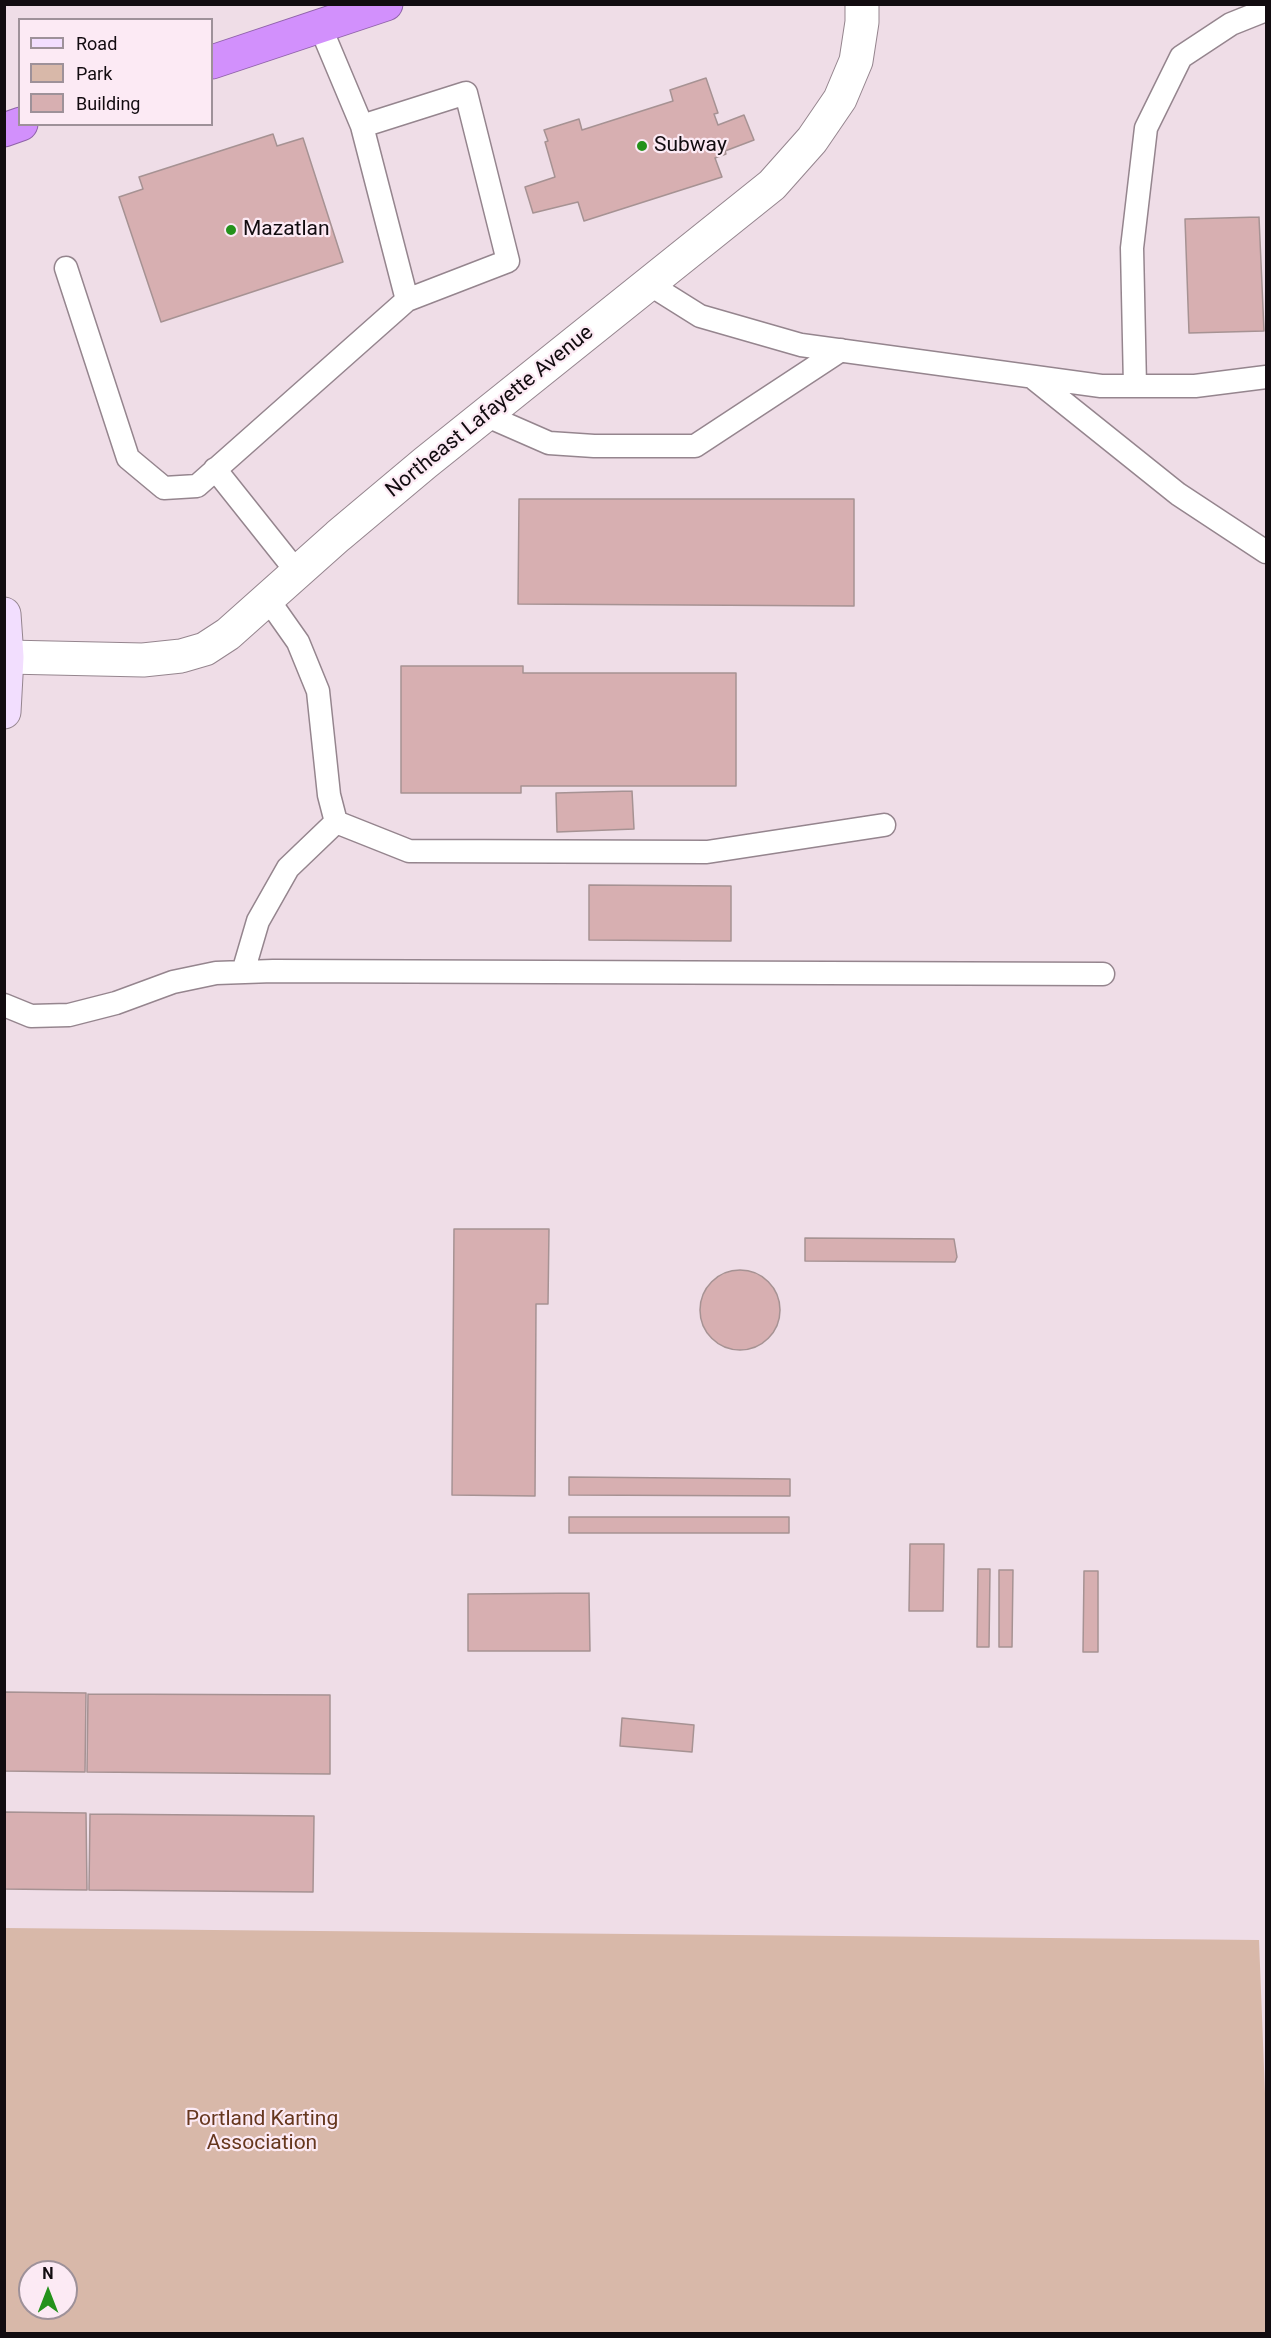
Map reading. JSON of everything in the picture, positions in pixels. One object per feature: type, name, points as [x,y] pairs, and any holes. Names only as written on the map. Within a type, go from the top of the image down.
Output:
[{"type":"highway","points":[[213,62],[387,4]]},
{"type":"main road","points":[[4,614],[7,657],[4,712]]},
{"type":"street","name":"Northeast Lafayette Avenue","points":[[7,657],[143,660],[181,656],[205,649],[228,634],[424,463],[772,185],[812,140],[840,99],[856,61],[862,22],[862,4]]},
{"type":"lane","points":[[1135,386],[1132,248],[1146,128],[1181,57],[1231,24],[1266,9]]},
{"type":"lane","points":[[320,26],[362,126],[407,300]]},
{"type":"lane","points":[[66,268],[128,458],[164,488],[197,486],[407,300],[508,261],[466,93],[362,126]]},
{"type":"lane","points":[[649,284],[700,316],[801,345],[1101,386],[1194,386],[1266,377]]},
{"type":"lane","points":[[485,415],[549,443],[594,446],[695,446],[841,350]]},
{"type":"lane","points":[[1031,376],[1178,494],[1266,552]]},
{"type":"lane","points":[[215,469],[297,572]]},
{"type":"lane","points":[[267,598],[298,642],[318,692],[329,795],[336,822]]},
{"type":"lane","points":[[336,822],[409,851],[707,852],[884,825]]},
{"type":"lane","points":[[243,972],[258,921],[288,868],[336,822]]},
{"type":"lane","points":[[4,1005],[31,1016],[69,1015],[116,1002],[173,982],[216,973],[243,972],[1102,974]]},
{"type":"green space","name":"Portland Karting Association","points":[[5,1928],[1259,1940],[1266,2119],[1266,2333],[5,2333]]},
{"type":"building","name":"Subway","points":[[706,78],[718,113],[714,114],[718,125],[744,115],[754,140],[725,151],[726,154],[715,158],[722,177],[584,221],[578,202],[533,213],[525,187],[555,177],[544,130],[579,119],[582,130],[673,101],[670,90]]},
{"type":"building","name":"Mazatlan","points":[[273,134],[277,146],[303,138],[343,262],[161,322],[119,197],[143,189],[139,177]]},
{"type":"building","points":[[1259,217],[1264,331],[1189,333],[1185,219]]},
{"type":"building","points":[[519,499],[854,499],[854,606],[518,604]]},
{"type":"building","points":[[401,666],[523,666],[523,673],[736,673],[736,786],[521,786],[521,793],[401,793]]},
{"type":"building","points":[[632,791],[634,829],[557,832],[556,793]]},
{"type":"building","points":[[589,885],[731,886],[731,941],[589,940]]},
{"type":"building","points":[[454,1229],[549,1229],[548,1304],[536,1304],[535,1496],[452,1495]]},
{"type":"building","points":[[805,1238],[954,1239],[957,1257],[955,1262],[805,1261]]},
{"type":"building","points":[[732,1270],[748,1270],[769,1281],[780,1302],[780,1318],[769,1339],[748,1350],[732,1350],[718,1344],[706,1332],[700,1318],[700,1302],[706,1288],[718,1276]]},
{"type":"building","points":[[569,1477],[790,1479],[790,1496],[569,1495]]},
{"type":"building","points":[[569,1517],[789,1517],[789,1533],[569,1533]]},
{"type":"building","points":[[910,1544],[944,1544],[943,1611],[909,1611]]},
{"type":"building","points":[[978,1569],[990,1569],[989,1647],[977,1647]]},
{"type":"building","points":[[999,1570],[1013,1570],[1012,1647],[999,1647]]},
{"type":"building","points":[[1084,1571],[1098,1571],[1098,1652],[1083,1652]]},
{"type":"building","points":[[589,1593],[590,1651],[468,1651],[468,1594]]},
{"type":"building","points":[[4,1692],[86,1693],[85,1772],[4,1771]]},
{"type":"building","points":[[88,1694],[330,1695],[330,1774],[87,1772]]},
{"type":"building","points":[[622,1718],[694,1725],[692,1752],[620,1746]]},
{"type":"building","points":[[4,1812],[86,1813],[87,1890],[4,1889]]},
{"type":"building","points":[[90,1814],[314,1816],[313,1892],[89,1890]]},
{"type":"place","name":"Subway","points":[[642,146]]},
{"type":"place","name":"Mazatlan","points":[[231,230]]}]
